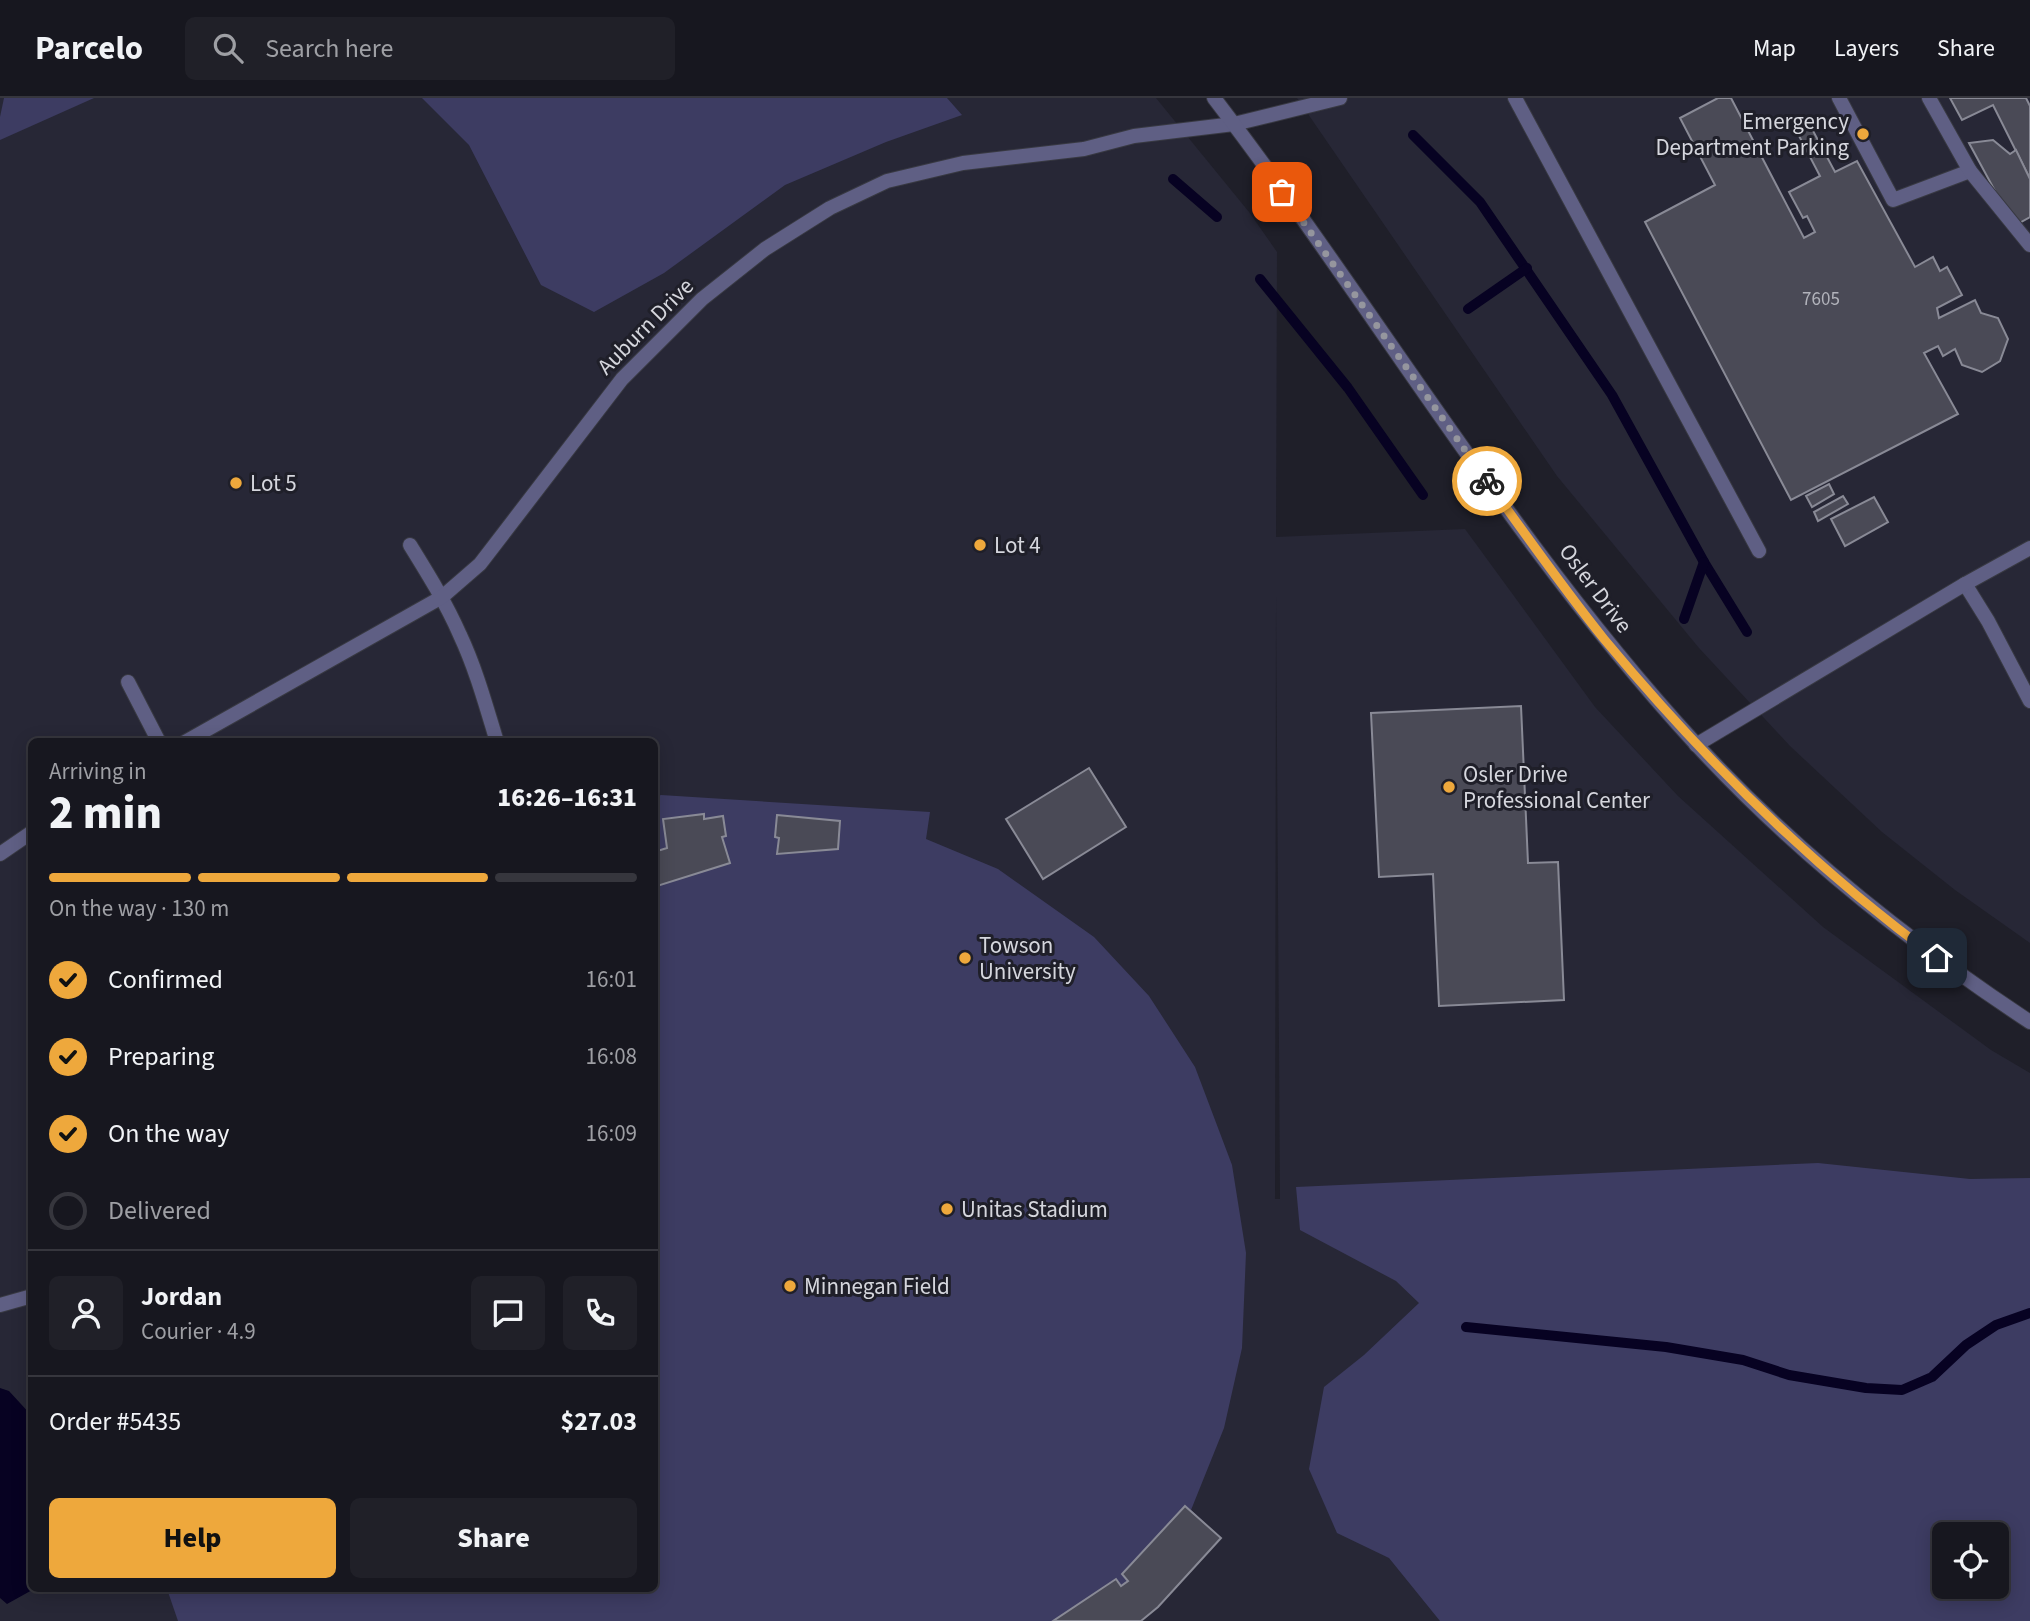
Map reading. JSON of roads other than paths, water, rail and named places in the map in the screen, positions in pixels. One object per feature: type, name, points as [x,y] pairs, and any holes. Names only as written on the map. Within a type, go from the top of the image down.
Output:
[{"type":"street","name":"Osler Drive","points":[[1214,98],[1603,637],[1696,745],[1808,852],[1862,899],[1917,943],[2030,1022]]},
{"type":"street","name":"Auburn Drive","points":[[192,738],[442,597],[480,564],[622,379],[702,299],[765,248],[830,208],[887,181],[963,163],[1084,149],[1134,136],[1234,124],[1340,98]]},
{"type":"street","points":[[1515,98],[1759,551]]},
{"type":"street","points":[[1839,98],[1893,200],[1970,171]]},
{"type":"street","points":[[1929,98],[1970,171],[2030,245]]},
{"type":"street","points":[[410,545],[442,597],[466,648],[496,738]]},
{"type":"street","points":[[1696,745],[2030,548]]},
{"type":"street","points":[[1965,584],[1988,621],[2030,701]]},
{"type":"street","points":[[128,682],[157,738]]},
{"type":"street","points":[[0,854],[28,835]]},
{"type":"street","points":[[0,1305],[28,1297]]},
{"type":"waterway","points":[[1413,135],[1480,202],[1612,395],[1704,562],[1747,632]]},
{"type":"waterway","points":[[1173,179],[1217,217]]},
{"type":"waterway","points":[[1468,309],[1527,268]]},
{"type":"waterway","points":[[1260,279],[1348,388],[1423,495]]},
{"type":"waterway","points":[[1684,619],[1704,562]]},
{"type":"waterway","points":[[1466,1327],[1666,1347],[1743,1360],[1789,1375],[1866,1388],[1902,1390],[1932,1377],[1966,1345],[1996,1325],[2030,1313]]},
{"type":"place","name":"Emergency Department Parking","points":[[1863,134]]},
{"type":"place","name":"Lot 5","points":[[236,483]]},
{"type":"place","name":"Lot 4","points":[[980,545]]},
{"type":"place","name":"Osler Drive Professional Center","points":[[1449,787]]},
{"type":"place","name":"Towson University","points":[[965,958]]},
{"type":"place","name":"Unitas Stadium","points":[[947,1209]]},
{"type":"place","name":"Minnegan Field","points":[[790,1286]]}]
